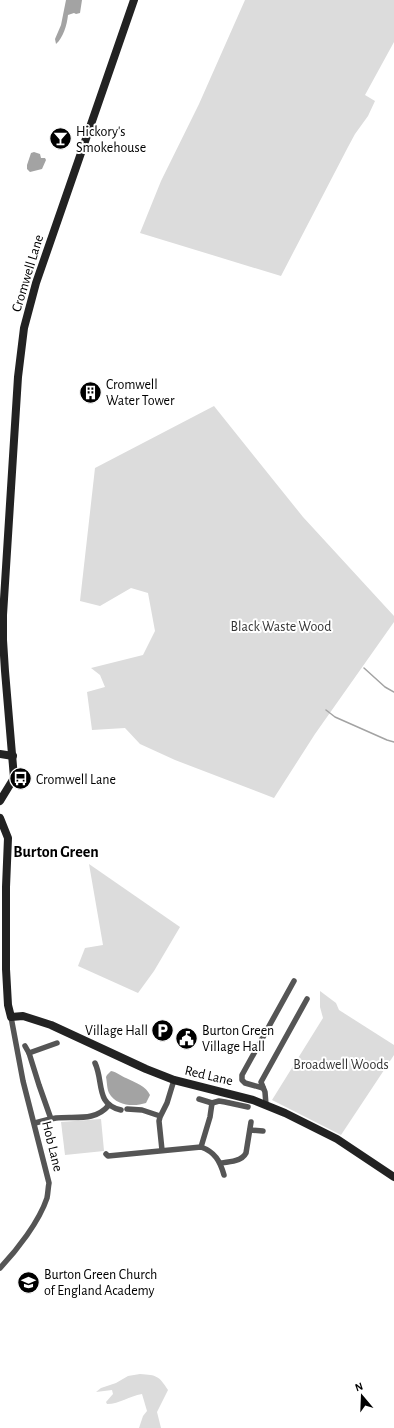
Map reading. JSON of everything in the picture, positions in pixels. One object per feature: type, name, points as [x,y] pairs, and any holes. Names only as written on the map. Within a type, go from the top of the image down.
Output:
[{"type":"street","name":"Cromwell Lane","points":[[0,801],[14,778],[4,672],[3,622],[17,392],[22,342],[36,283],[134,0]]},
{"type":"street","points":[[0,754],[13,756]]},
{"type":"street","points":[[0,818],[8,834],[6,887],[6,969],[8,1005],[11,1017]]},
{"type":"street","points":[[263,1088],[245,1083],[242,1080],[242,1075],[294,981]]},
{"type":"street","points":[[266,1105],[261,1082],[307,999]]},
{"type":"street","name":"Red Lane","points":[[11,1017],[23,1016],[51,1025],[146,1069],[174,1080],[230,1093],[266,1105],[301,1120],[337,1139],[394,1177]]},
{"type":"street","name":"Hob Lane","points":[[0,1268],[18,1249],[34,1223],[47,1198],[49,1183],[35,1123],[23,1081],[11,1017]]},
{"type":"street","points":[[29,1053],[57,1043]]},
{"type":"street","points":[[25,1046],[29,1053],[51,1119]]},
{"type":"street","points":[[95,1063],[98,1069],[103,1097],[109,1105],[124,1110],[142,1110],[160,1116]]},
{"type":"street","points":[[162,1150],[159,1126],[160,1116],[167,1103],[174,1080]]},
{"type":"street","points":[[199,1099],[212,1103],[219,1101],[248,1107]]},
{"type":"street","points":[[201,1147],[210,1117],[212,1103]]},
{"type":"street","points":[[35,1123],[51,1119],[91,1116],[103,1111],[109,1105]]},
{"type":"street","points":[[221,1163],[244,1157],[251,1122]]},
{"type":"street","points":[[250,1130],[263,1131]]},
{"type":"street","points":[[106,1154],[108,1156],[201,1147],[215,1155],[221,1163],[224,1175]]},
{"type":"green space","points":[[245,0],[394,0],[394,42],[365,95],[375,101],[368,116],[348,147],[281,276],[140,233],[161,181],[199,104]]},
{"type":"green space","name":"Black Waste Wood","points":[[214,406],[303,517],[394,616],[394,622],[315,734],[274,798],[175,760],[140,744],[125,728],[92,730],[87,692],[105,687],[100,675],[91,668],[143,655],[155,631],[148,593],[131,588],[100,606],[80,601],[95,468]]},
{"type":"green space","points":[[89,864],[180,927],[154,971],[138,993],[78,966],[85,948],[103,945]]},
{"type":"green space","name":"Broadwell Woods","points":[[320,991],[336,1003],[339,1010],[394,1045],[394,1055],[341,1135],[272,1100],[323,1018],[320,1007]]},
{"type":"green space","points":[[101,1119],[104,1151],[65,1155],[61,1122]]},
{"type":"green space","points":[[140,1374],[157,1377],[168,1390],[157,1412],[161,1428],[139,1428],[143,1416],[147,1411],[142,1394],[116,1403],[107,1404],[106,1402],[113,1394],[112,1390],[96,1392],[101,1388],[116,1383],[128,1376]]},
{"type":"shaded area","points":[[66,0],[82,0],[80,13],[68,15],[64,31],[56,44],[55,39],[61,25]]},
{"type":"shaded area","points":[[34,152],[40,154],[41,158],[45,158],[46,160],[42,169],[30,172],[27,169],[27,165],[31,153]]},
{"type":"shaded area","points":[[111,1071],[137,1083],[146,1089],[150,1095],[146,1103],[131,1105],[116,1101],[108,1091],[106,1077]]},
{"type":"waterway","points":[[364,668],[385,687],[394,692]]},
{"type":"waterway","points":[[326,710],[335,717],[394,742]]},
{"type":"place","name":"Hickory's Smokehouse","points":[[61,139]]},
{"type":"place","name":"Cromwell Water Tower","points":[[90,392]]},
{"type":"place","name":"Cromwell Lane","points":[[21,779]]},
{"type":"place","name":"Village Hall","points":[[163,1030]]},
{"type":"place","name":"Burton Green Village Hall","points":[[186,1038]]},
{"type":"place","name":"Burton Green Church of England Academy","points":[[29,1282]]},
{"type":"district","name":"Burton Green","points":[[56,851]]}]
